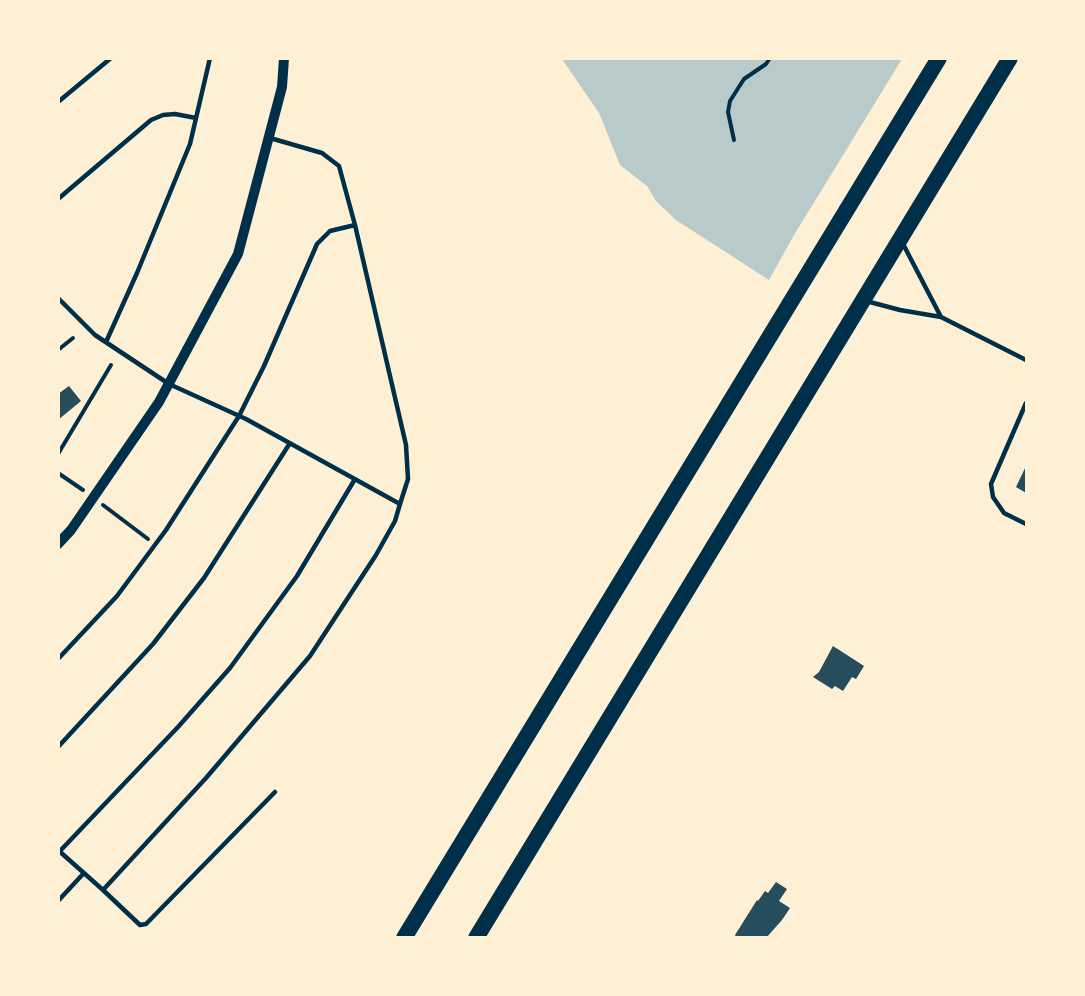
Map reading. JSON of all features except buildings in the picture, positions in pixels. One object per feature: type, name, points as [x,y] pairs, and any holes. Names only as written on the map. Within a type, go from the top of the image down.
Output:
[{"type":"highway","points":[[404,938],[939,58]]},
{"type":"highway","points":[[476,938],[1010,58]]},
{"type":"street","points":[[58,544],[93,498],[159,402],[237,254],[282,87],[284,58]]},
{"type":"lane","points":[[58,102],[111,58]]},
{"type":"lane","points":[[105,342],[137,273],[190,144],[210,58]]},
{"type":"lane","points":[[58,199],[151,120],[175,114],[196,118]]},
{"type":"lane","points":[[103,890],[206,778],[310,656],[376,555],[395,521],[408,479],[406,445],[339,166],[322,153],[269,137]]},
{"type":"lane","points":[[58,659],[117,596],[156,544],[239,416],[264,366],[317,244],[330,231],[355,225]]},
{"type":"lane","points":[[900,239],[940,317]]},
{"type":"lane","points":[[58,298],[105,342],[169,384],[239,416],[400,504]]},
{"type":"lane","points":[[863,301],[940,317],[1026,360]]},
{"type":"lane","points":[[1026,403],[991,484],[993,496],[1004,513],[1026,524]]},
{"type":"lane","points":[[58,747],[153,644],[204,578],[290,443]]},
{"type":"lane","points":[[274,792],[146,924],[140,925],[59,850],[178,727],[230,668],[297,576],[355,479]]},
{"type":"lane","points":[[58,901],[83,874]]},
{"type":"path","points":[[734,140],[728,112],[730,101],[744,79],[766,64],[770,58]]},
{"type":"path","points":[[58,350],[73,338]]},
{"type":"path","points":[[58,454],[111,365]]},
{"type":"path","points":[[58,473],[156,544]]},
{"type":"shaded area","points":[[562,59],[902,59],[769,280],[676,220],[656,201],[647,186],[620,165],[599,113]]}]
